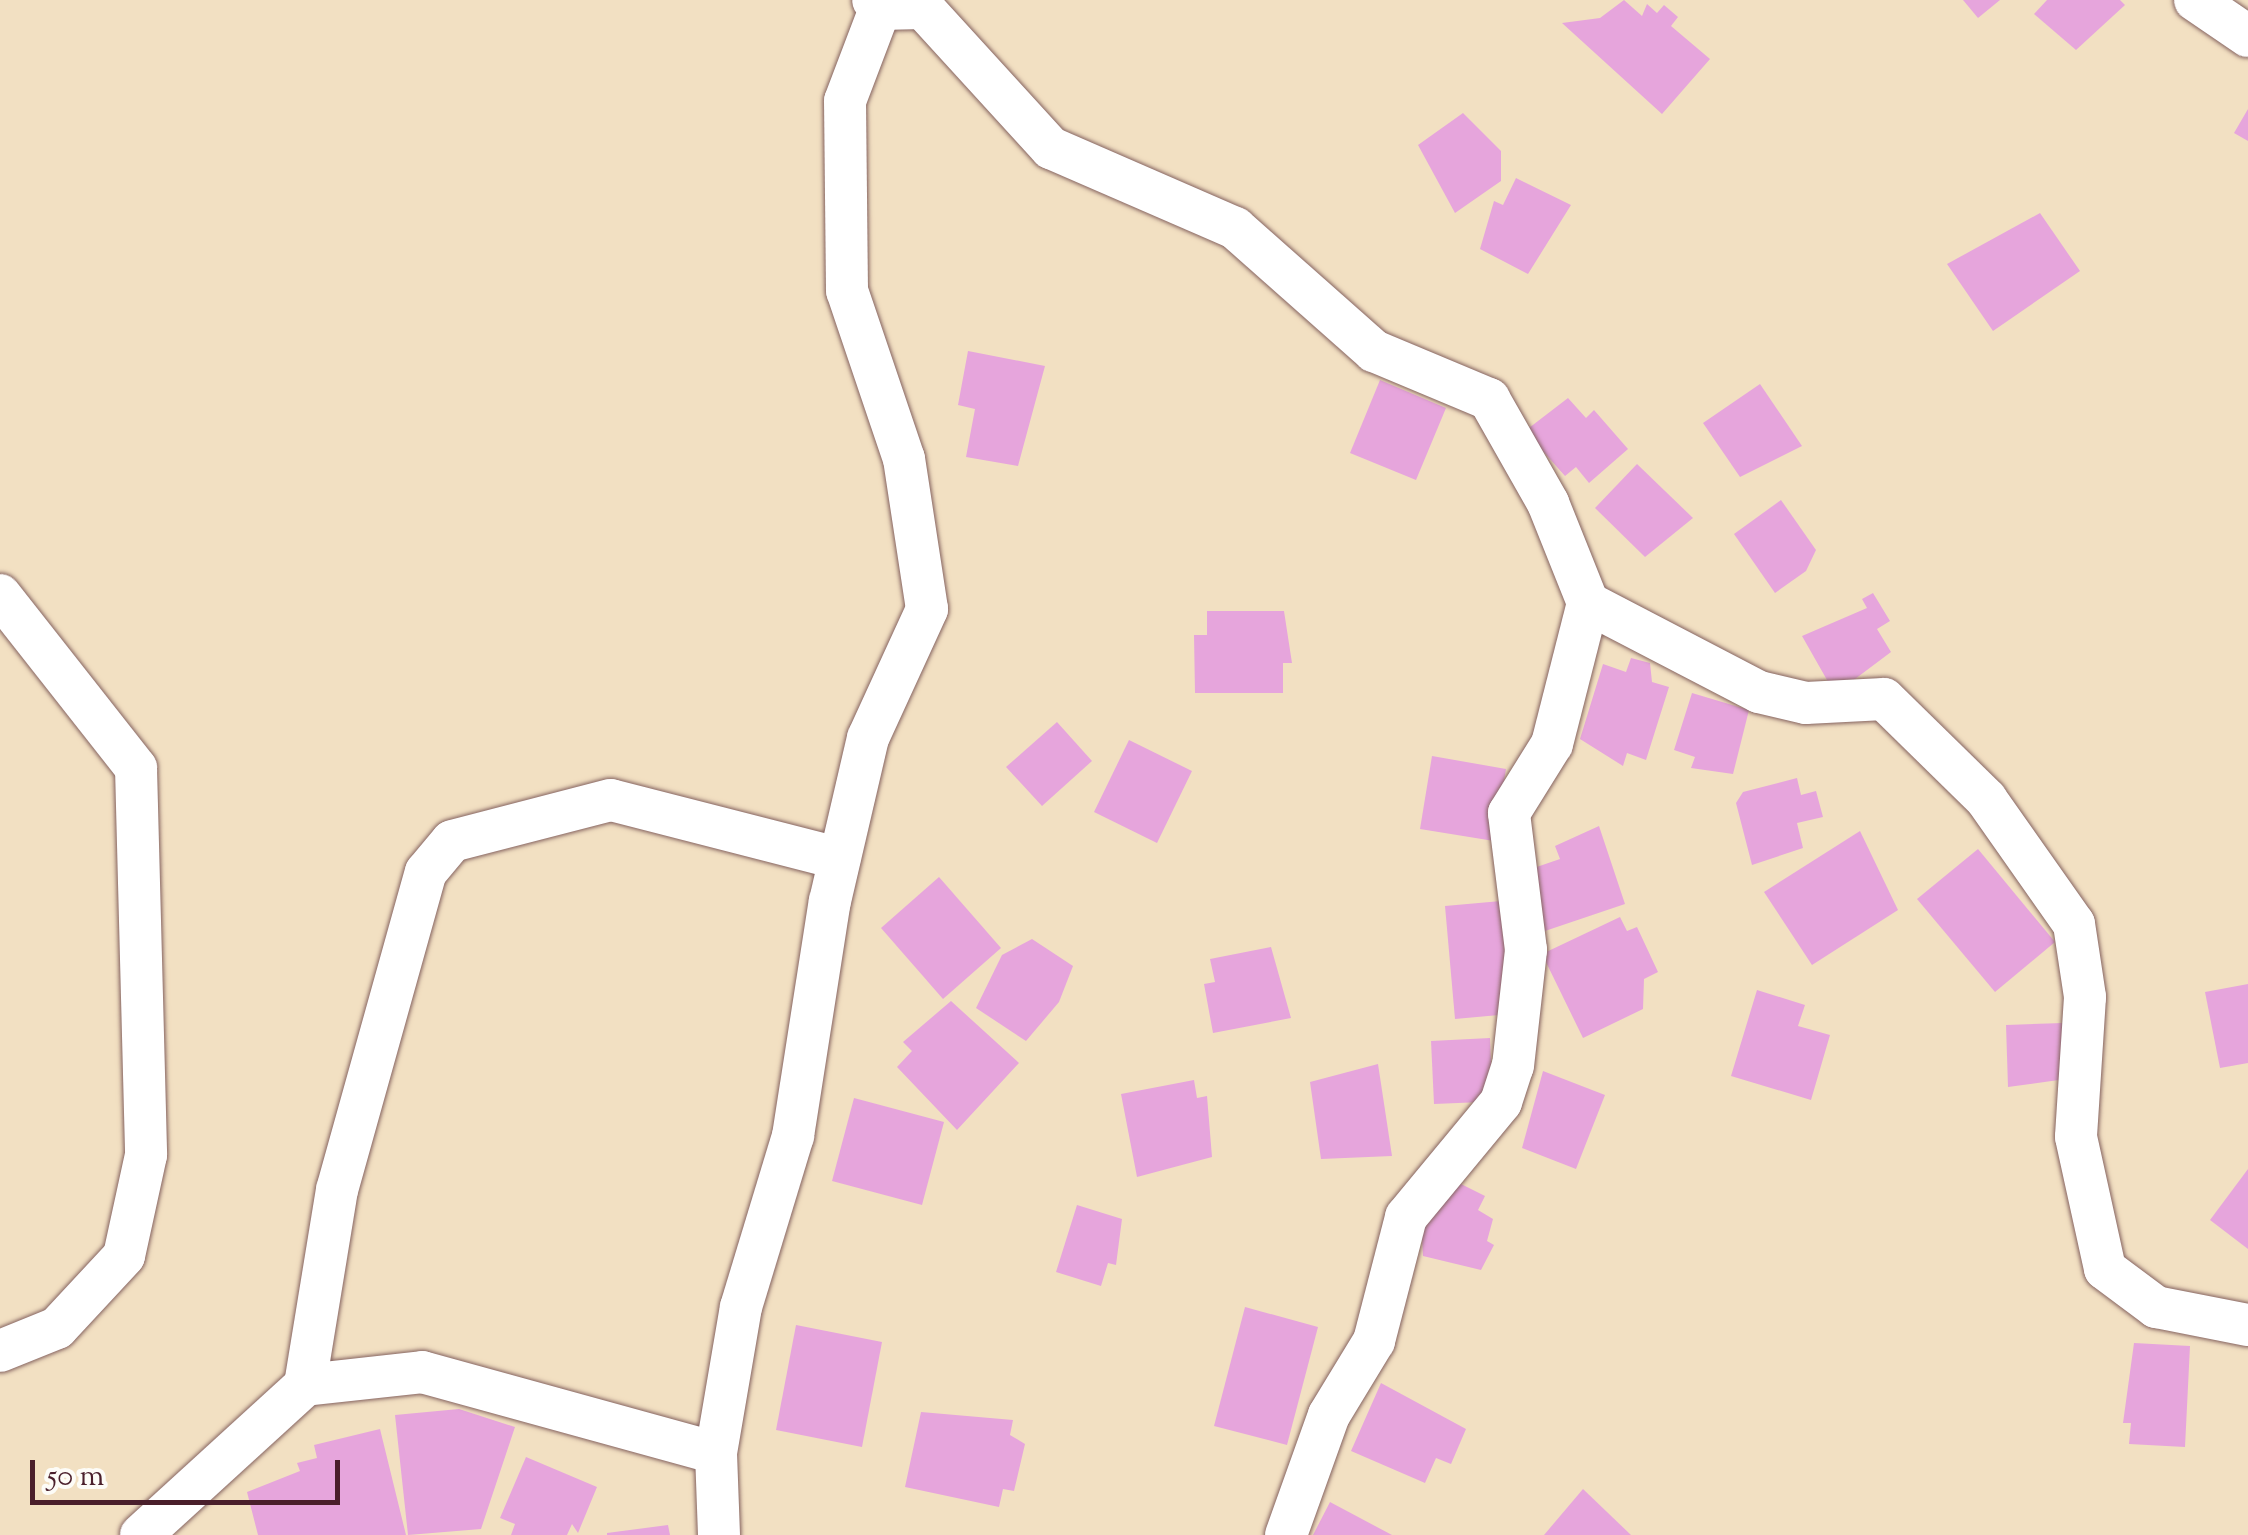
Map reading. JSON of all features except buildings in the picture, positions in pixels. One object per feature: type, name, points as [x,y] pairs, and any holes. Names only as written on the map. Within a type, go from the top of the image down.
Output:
[{"type":"street","points":[[2195,0],[2248,36]]},
{"type":"street","points":[[719,1535],[716,1453],[741,1307],[793,1136],[840,859],[868,738],[927,608],[904,459],[846,290],[844,101],[876,4],[924,8],[1051,148],[1235,228],[1374,351],[1489,399],[1548,503],[1588,603],[1552,744],[1509,812],[1526,950],[1513,1066],[1501,1102],[1406,1218],[1374,1341],[1329,1415],[1286,1535]]},
{"type":"street","points":[[0,595],[136,768],[146,1156],[124,1256],[58,1328],[0,1350]]},
{"type":"street","points":[[1588,603],[1759,692],[1806,703],[1884,698],[1986,799],[2074,924],[2085,997],[2076,1137],[2105,1269],[2156,1306],[2248,1325]]},
{"type":"street","points":[[305,1385],[337,1190],[426,872],[452,840],[611,800],[840,859]]},
{"type":"street","points":[[140,1535],[305,1385],[422,1372],[716,1453]]}]
